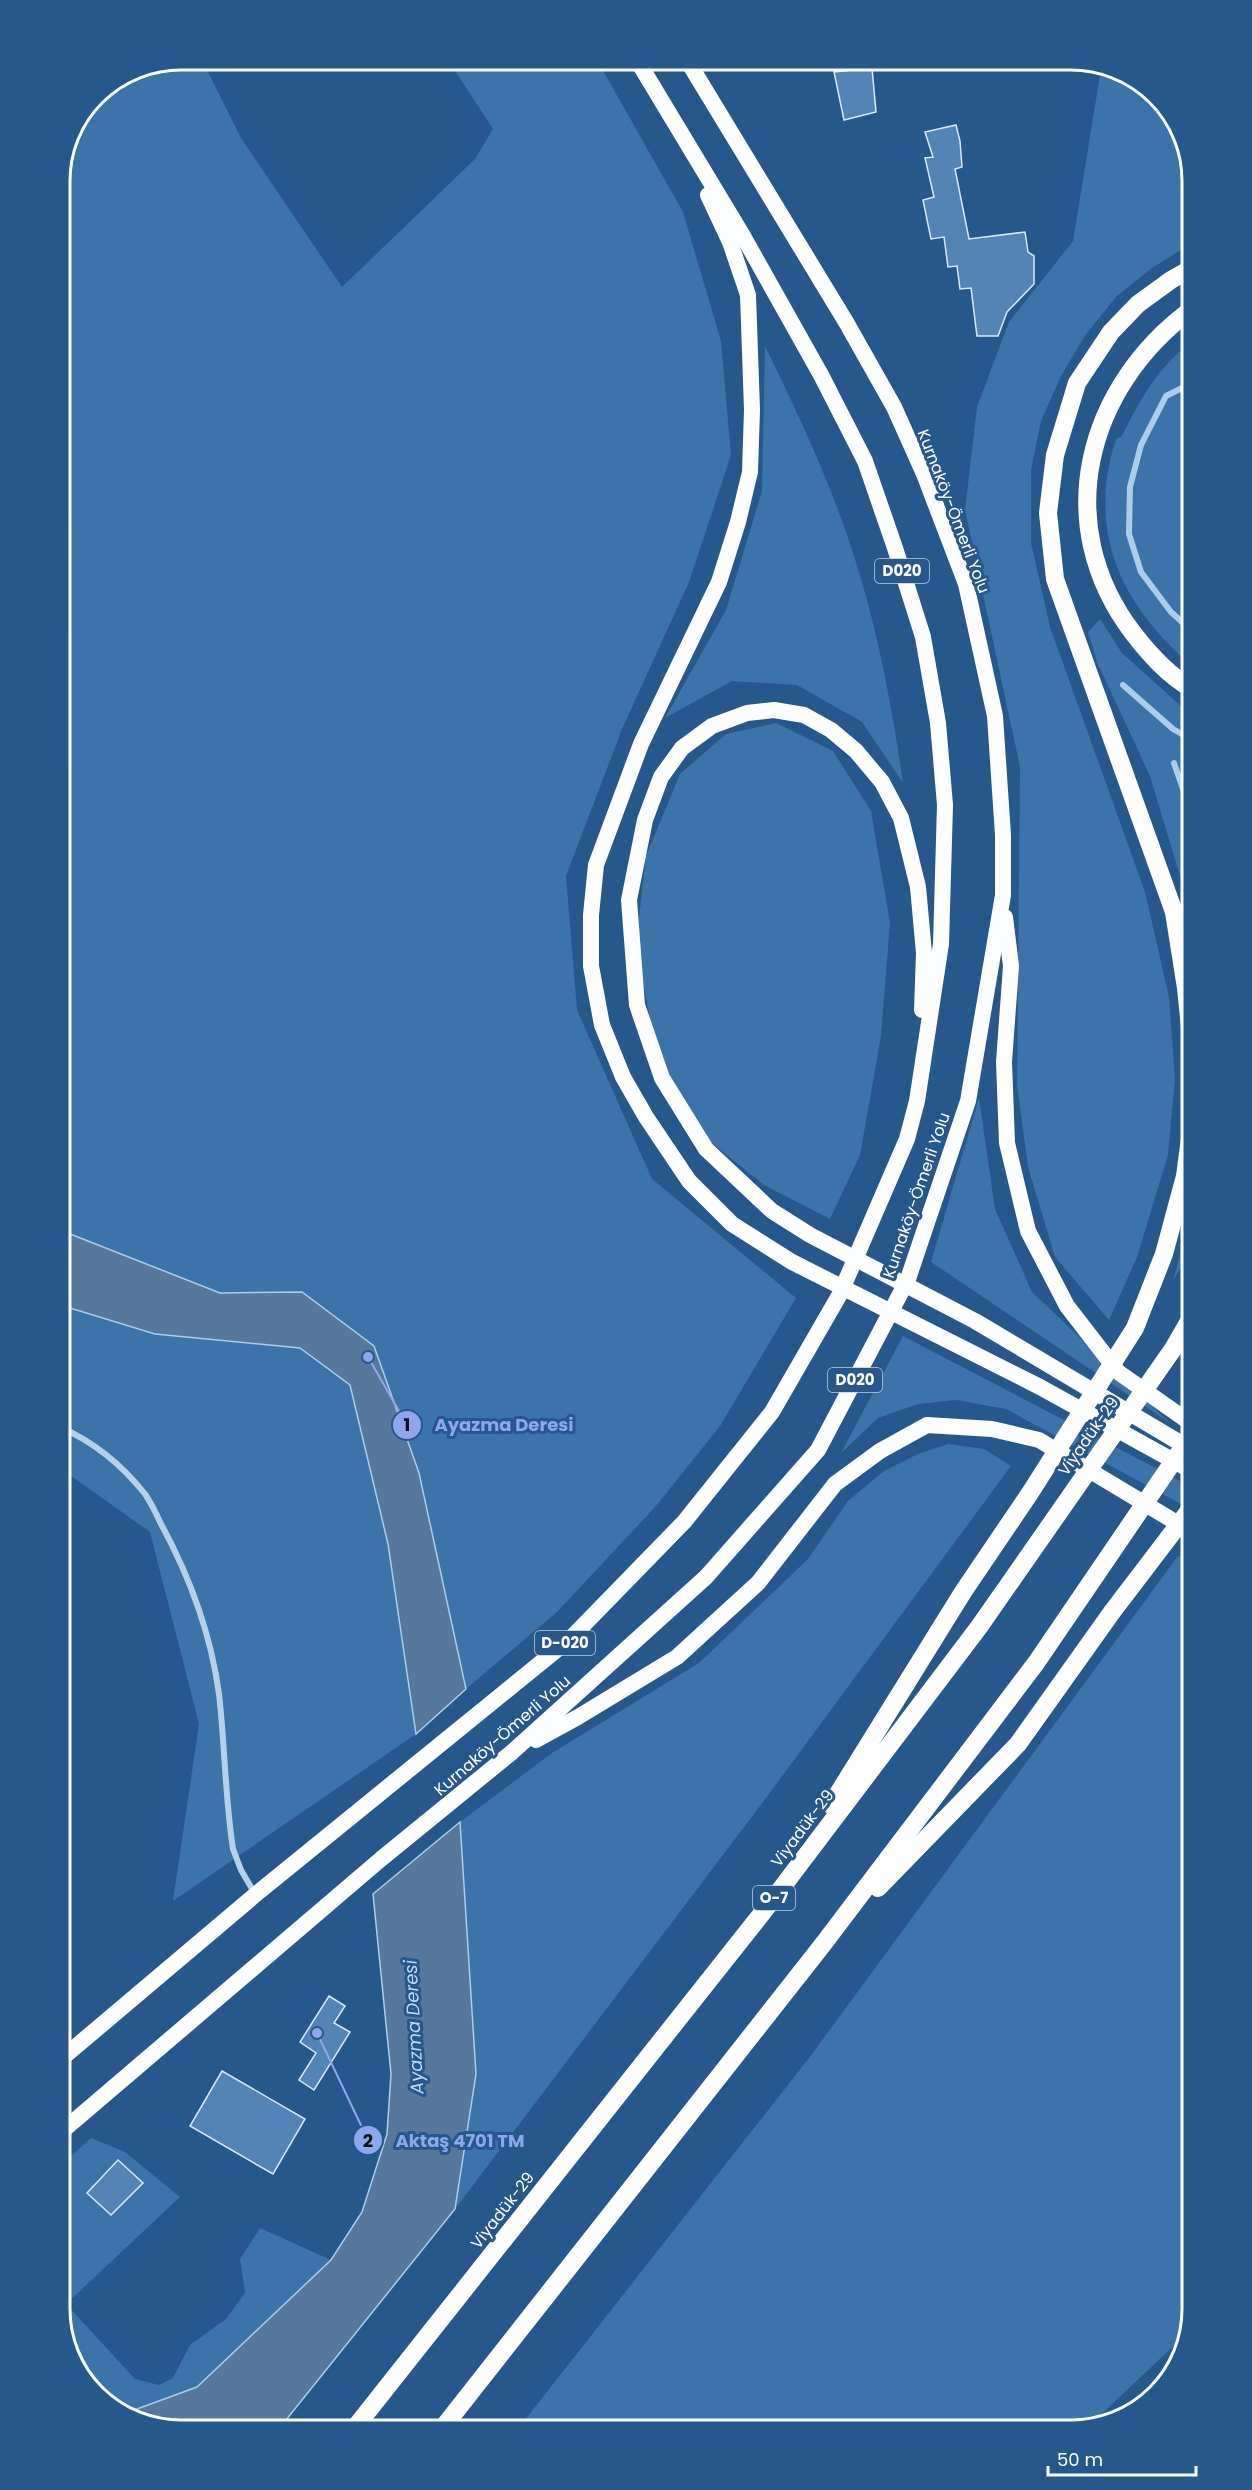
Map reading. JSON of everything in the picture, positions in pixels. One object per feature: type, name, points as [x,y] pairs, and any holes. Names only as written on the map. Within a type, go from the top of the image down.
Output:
[{"type":"highway","name":"Kurnaköy-Ömerli Yolu","points":[[70,2051],[255,1895],[570,1639],[684,1522],[772,1412],[840,1294],[907,1139],[917,1101],[941,944],[945,805],[938,723],[922,638],[896,548],[865,461],[799,335],[644,71]]},
{"type":"highway","name":"Kurnaköy-Ömerli Yolu","points":[[70,2124],[381,1859],[512,1753],[706,1577],[818,1450],[908,1279],[968,1101],[1003,895],[1003,835],[995,716],[962,573],[924,474],[894,407],[846,322],[693,71]]},
{"type":"highway","points":[[659,94],[730,242],[748,294],[752,410],[750,472],[738,522],[719,582],[641,744],[596,866],[591,915],[591,966],[602,1025],[623,1077],[667,1149],[689,1181],[732,1224],[792,1262],[1040,1388],[1181,1465]]},
{"type":"highway","points":[[1181,274],[1138,304],[1111,332],[1077,383],[1055,455],[1048,513],[1055,579],[1174,912],[1181,956]]},
{"type":"highway","points":[[1181,319],[1152,344],[1133,366],[1107,410],[1089,464],[1088,516],[1095,563],[1119,615],[1150,655],[1181,682]]},
{"type":"highway","points":[[917,1101],[924,953],[918,887],[901,818],[882,782],[856,751],[831,730],[804,715],[774,710],[747,713],[712,726],[682,748],[661,777],[645,820],[629,900],[637,1005],[662,1078],[706,1149],[772,1211],[810,1235],[975,1321],[1181,1443]]},
{"type":"highway","points":[[1003,895],[1011,966],[1004,1062],[1007,1143],[1028,1231],[1067,1306],[1118,1372],[1181,1416]]},
{"type":"highway","points":[[774,1898],[963,1592],[1030,1493],[1135,1328],[1164,1254],[1181,1191]]},
{"type":"highway","name":"Viyadük-29","points":[[362,2419],[774,1898],[979,1627],[1181,1335]]},
{"type":"highway","points":[[512,1753],[578,1718],[676,1657],[758,1583],[835,1484],[880,1450],[927,1425],[992,1429],[1039,1440],[1181,1525]]},
{"type":"highway","points":[[449,2419],[824,1943],[1036,1663],[1181,1450]]},
{"type":"highway","points":[[824,1943],[1018,1744],[1112,1612],[1181,1521]]},
{"type":"street","points":[[70,1432],[113,1460],[146,1495],[172,1544],[194,1597],[208,1644],[218,1694],[233,1849],[241,1870],[255,1895]]},
{"type":"shaded area","points":[[207,70],[241,138],[342,287],[475,159],[493,129],[455,70],[603,70],[683,212],[721,341],[731,455],[689,582],[622,729],[566,876],[577,1010],[652,1179],[796,1298],[720,1426],[656,1506],[557,1612],[466,1689],[419,1473],[374,1346],[302,1292],[220,1293],[71,1234],[71,174],[74,155],[82,132],[93,114],[108,98],[126,85],[146,76],[167,71]]},
{"type":"shaded area","points":[[1100,75],[1126,85],[1138,93],[1159,114],[1176,146],[1181,174],[1181,250],[1152,268],[1117,296],[1086,334],[1061,376],[1041,421],[1031,470],[1031,543],[1050,627],[1145,892],[1169,997],[1175,1079],[1168,1155],[1137,1257],[1109,1320],[1055,1257],[1028,1167],[1017,1085],[1020,767],[965,510],[977,407],[1009,322],[1073,241]]},
{"type":"shaded area","points":[[765,346],[802,423],[854,556],[883,669],[903,783],[862,722],[797,685],[732,681],[665,718],[726,610],[762,491]]},
{"type":"shaded area","points":[[1180,351],[1181,656],[1146,618],[1129,592],[1116,564],[1108,536],[1105,505],[1108,473],[1116,439],[1122,436],[1136,408],[1160,373]]},
{"type":"shaded area","points":[[1100,619],[1122,653],[1181,706],[1181,879],[1150,776],[1097,662],[1088,632]]},
{"type":"shaded area","points":[[776,723],[833,751],[871,811],[890,923],[881,1036],[860,1155],[830,1219],[764,1185],[697,1131],[658,1062],[636,944],[646,856],[680,774],[726,734]]},
{"type":"shaded area","points":[[979,1098],[995,1209],[1032,1292],[1170,1423],[931,1262]]},
{"type":"shaded area","points":[[1181,1252],[1181,1267],[1173,1281]]},
{"type":"shaded area","points":[[70,1308],[155,1334],[300,1348],[350,1385],[388,1544],[416,1734],[173,1901],[199,1724],[150,1532],[70,1475]]},
{"type":"shaded area","points":[[903,1336],[1181,1481],[1181,1504],[1006,1409],[956,1400],[918,1404],[878,1418],[841,1453]]},
{"type":"shaded area","points":[[948,1444],[984,1449],[1011,1466],[763,1802],[455,2209],[476,2074],[460,1822],[552,1753],[699,1663],[808,1559],[848,1501],[884,1471],[918,1454]]},
{"type":"shaded area","points":[[1178,1556],[1181,1557],[1181,2323],[1176,2344],[1100,2416],[1070,2420],[525,2419],[809,2058]]},
{"type":"shaded area","points":[[91,2138],[125,2152],[180,2197],[70,2300],[70,2157]]},
{"type":"shaded area","points":[[260,2228],[331,2260],[197,2387],[136,2410],[120,2401],[103,2387],[85,2364],[74,2337],[70,2308],[135,2379],[159,2385],[173,2378],[190,2345],[226,2319],[245,2293],[240,2259]]},
{"type":"water","points":[[71,1234],[220,1293],[302,1292],[374,1346],[419,1473],[466,1689],[416,1734],[388,1544],[350,1385],[300,1348],[155,1334],[70,1308]]},
{"type":"water","points":[[460,1822],[476,2074],[455,2209],[287,2419],[174,2419],[146,2414],[136,2410],[197,2387],[331,2260],[362,2212],[387,2134],[391,2074],[373,1894]]},
{"type":"building","points":[[872,71],[876,112],[844,120],[834,72]]},
{"type":"building","points":[[956,125],[962,167],[955,169],[969,239],[1025,232],[1028,252],[1034,256],[1034,284],[1007,312],[998,336],[977,336],[971,288],[960,289],[957,266],[948,267],[944,237],[931,239],[923,200],[934,197],[925,158],[933,157],[925,132]]},
{"type":"building","points":[[329,1996],[345,2006],[334,2023],[350,2032],[314,2090],[299,2080],[316,2053],[300,2042]]},
{"type":"building","points":[[222,2071],[305,2119],[273,2174],[190,2126]]},
{"type":"building","points":[[118,2160],[143,2183],[111,2215],[87,2193]]},
{"type":"waterway","points":[[1181,388],[1166,396],[1141,445],[1130,487],[1129,534],[1141,572],[1171,612],[1181,621]]},
{"type":"waterway","points":[[1123,685],[1181,734]]},
{"type":"waterway","points":[[1174,763],[1181,783]]},
{"type":"place","name":"Ayazma Deresi","points":[[368,1357]]},
{"type":"place","name":"Aktaş 4701 TM","points":[[317,2033]]}]
